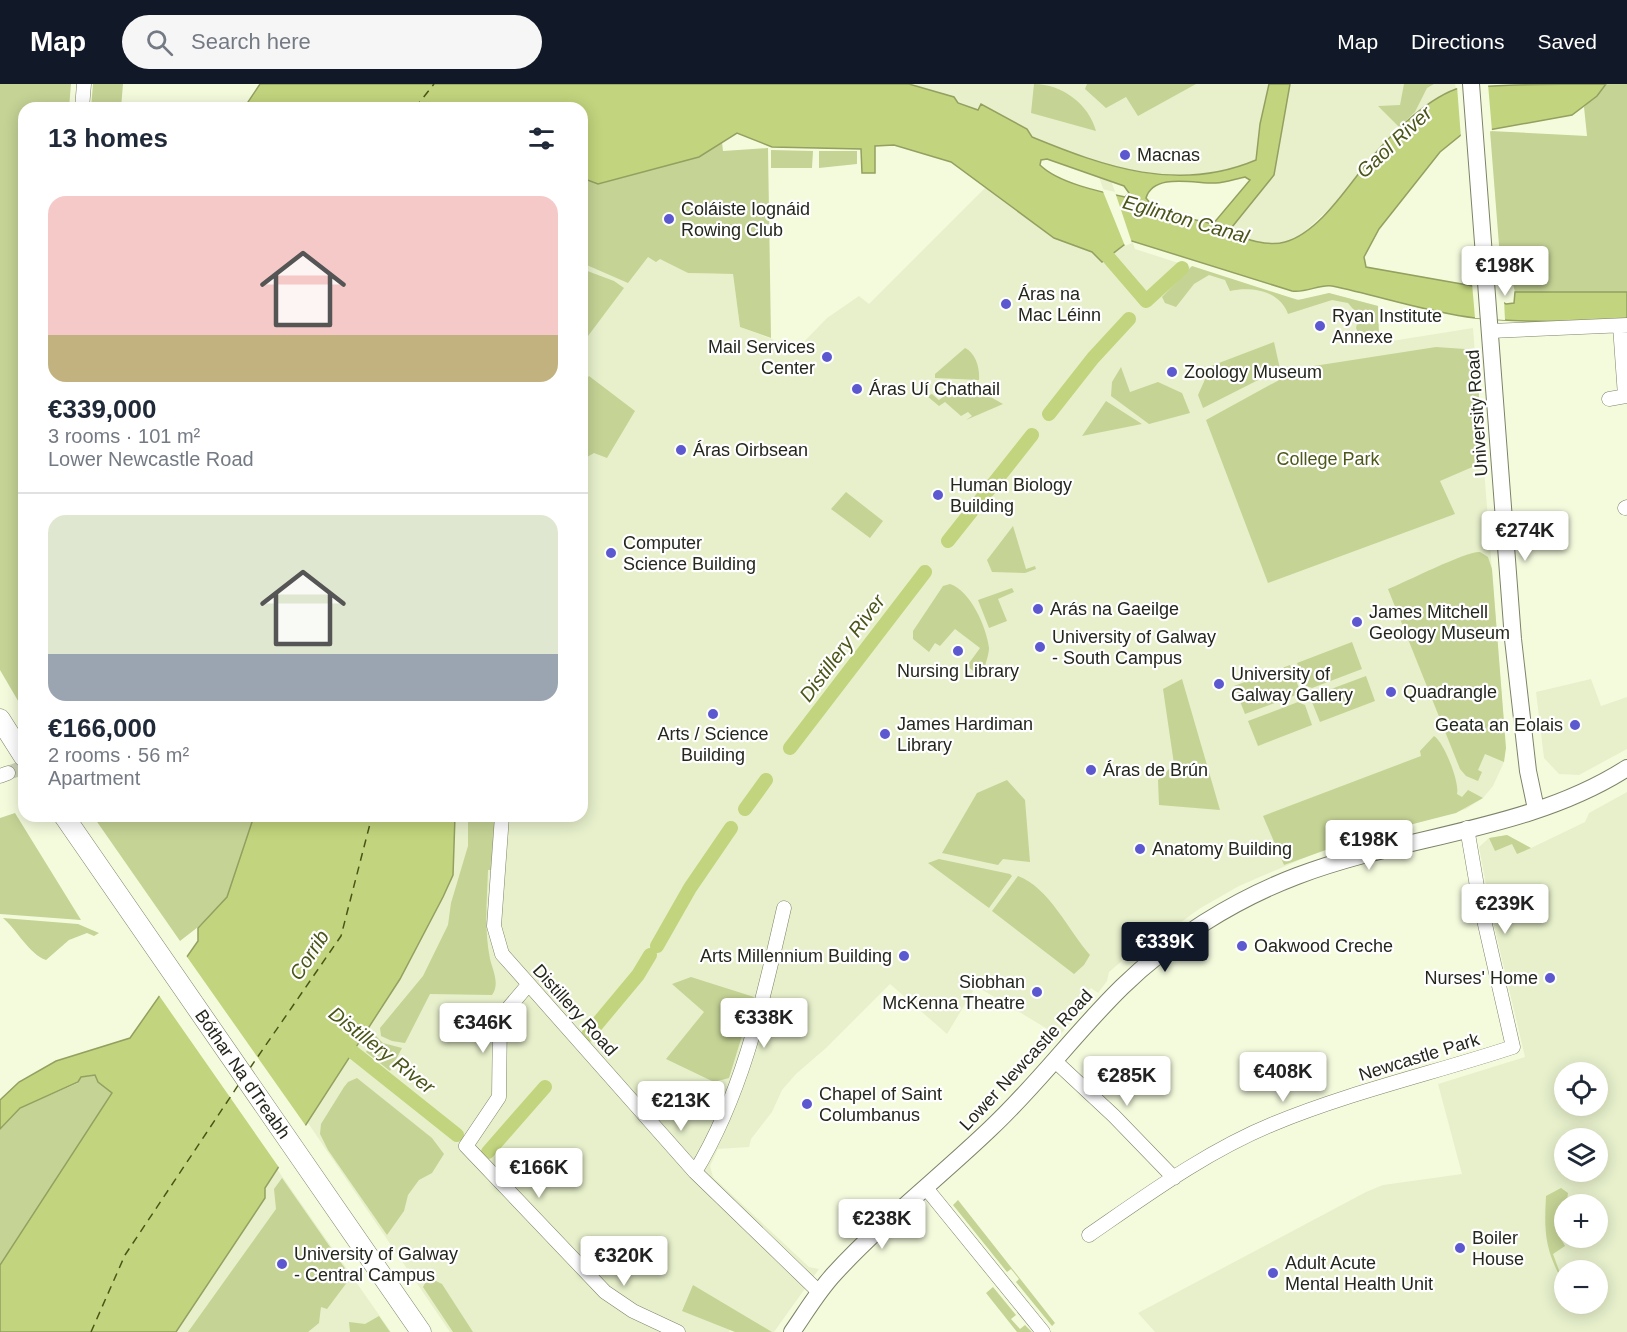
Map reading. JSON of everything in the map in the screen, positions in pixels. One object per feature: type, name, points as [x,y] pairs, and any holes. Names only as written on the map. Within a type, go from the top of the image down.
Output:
[{"type":"highway","points":[[0,719],[18,747]]},
{"type":"highway","name":"Bóthar Na dTreabh","points":[[68,822],[421,1332]]},
{"type":"main road","name":"University Road","points":[[1471,84],[1513,639],[1528,771],[1536,809]]},
{"type":"main road","name":"Lower Newcastle Road","points":[[792,1332],[819,1293],[869,1238],[999,1121],[1134,976],[1180,941],[1239,902],[1271,886],[1327,865],[1536,809],[1578,794],[1627,768]]},
{"type":"street","points":[[82,102],[84,84]]},
{"type":"street","points":[[1490,325],[1623,326],[1626,396],[1609,399]]},
{"type":"street","name":"Distillery Road","points":[[502,822],[495,935],[502,954],[695,1172],[819,1293]]},
{"type":"street","name":"Newcastle Park","points":[[1089,1235],[1225,1147],[1272,1124],[1513,1047],[1479,898],[1467,828]]},
{"type":"street","points":[[695,1172],[735,1090],[763,996],[784,908]]},
{"type":"street","points":[[528,986],[500,1018],[499,1097],[466,1146],[605,1292],[633,1311],[678,1332]]},
{"type":"street","points":[[1055,1061],[1114,1116],[1174,1178]]},
{"type":"street","points":[[926,1188],[1043,1332]]},
{"type":"shaded area","name":"University of Galway - South Campus","points":[[909,84],[1269,84],[1260,124],[1256,160],[1239,167],[1201,174],[1163,175],[1106,166],[1135,249],[1288,298],[1306,300],[1329,293],[1378,306],[1379,343],[1473,328],[1504,724],[1504,762],[1493,786],[1483,798],[1466,809],[1325,849],[1239,886],[1199,909],[1142,951],[1130,954],[1109,972],[1107,981],[1098,993],[1091,988],[1075,1008],[1080,1012],[1059,1036],[976,986],[947,1034],[890,984],[782,1090],[772,1112],[751,1139],[749,1147],[718,1149],[710,1166],[713,1177],[809,1267],[819,1269],[774,1332],[730,1330],[729,1332],[450,1332],[308,1123],[400,979],[443,897],[453,875],[455,822],[588,822],[588,204],[688,273],[733,274],[740,327],[788,345],[795,351],[827,318],[859,296],[869,304],[986,187],[1054,238],[1092,252],[1102,262],[1123,245],[1094,163],[1031,137],[981,105],[978,110],[957,103],[954,97]]},
{"type":"shaded area","points":[[1290,84],[1455,84],[1456,89],[1421,110],[1362,170],[1345,194],[1303,233],[1285,242],[1263,243],[1228,232],[1274,175]]},
{"type":"shaded area","points":[[1591,679],[1601,706],[1627,697],[1627,749],[1579,775],[1559,774],[1544,758],[1536,692]]},
{"type":"shaded area","points":[[1627,792],[1627,1332],[1155,1332],[1138,1313],[1366,1192],[1383,1185],[1462,1174],[1438,1084],[1525,1057],[1492,917],[1479,847],[1489,838],[1507,835],[1531,848],[1585,822],[1589,813]]},
{"type":"shaded area","name":"University of Galway - Central Campus","points":[[277,1169],[391,1332],[176,1332],[265,1198],[264,1188]]},
{"type":"green space","points":[[0,84],[71,84],[70,102],[18,102],[18,701],[0,670]]},
{"type":"green space","points":[[93,84],[123,84],[122,102],[92,102]]},
{"type":"green space","points":[[1034,84],[1055,88],[1073,97],[1087,112],[1096,131],[1031,113]]},
{"type":"green space","points":[[1087,84],[1196,84],[1138,116],[1126,97],[1106,108],[1085,89]]},
{"type":"green space","points":[[1404,84],[1434,84],[1427,88],[1415,112],[1399,127],[1378,106],[1400,105]]},
{"type":"green space","points":[[1606,84],[1627,84],[1627,292],[1515,292],[1513,284],[1502,283],[1490,131],[1587,136],[1584,107]]},
{"type":"green space","points":[[722,142],[723,151],[768,148],[771,338],[740,327],[733,274],[688,273],[660,259],[656,262],[648,257],[628,283],[588,266],[588,180],[598,184],[699,157]]},
{"type":"green space","points":[[771,150],[813,151],[812,168],[771,168]]},
{"type":"green space","points":[[819,151],[857,151],[857,164],[819,168]]},
{"type":"green space","points":[[1192,266],[1298,300],[1329,293],[1378,306],[1379,337],[1361,340],[1356,328],[1359,316],[1348,303],[1332,300],[1288,314],[1279,300],[1272,295],[1247,289],[1230,291],[1225,280],[1209,275],[1194,284],[1176,307],[1165,303],[1162,297]]},
{"type":"green space","points":[[588,271],[614,281],[624,288],[588,336]]},
{"type":"green space","points":[[1274,342],[1280,369],[1203,408],[1198,395],[1211,366]]},
{"type":"green space","name":"College Park","points":[[1436,347],[1465,349],[1477,369],[1484,462],[1440,481],[1455,514],[1268,583],[1206,420],[1301,368]]},
{"type":"green space","points":[[965,348],[977,362],[979,380],[935,378],[935,374]]},
{"type":"green space","points":[[1121,367],[1130,392],[1158,382],[1182,393],[1190,413],[1149,424],[1111,396],[1112,382]]},
{"type":"green space","points":[[588,377],[635,411],[607,458],[594,453],[588,456]]},
{"type":"green space","points":[[962,389],[987,395],[1003,404],[966,420],[972,416],[968,412],[961,416],[945,402],[939,406],[927,396],[932,394],[939,400],[943,397],[938,392]]},
{"type":"green space","points":[[1106,401],[1142,424],[1082,436]]},
{"type":"green space","points":[[846,492],[883,521],[870,538],[831,509]]},
{"type":"green space","points":[[1013,526],[1026,569],[1035,566],[1036,569],[1025,573],[992,572],[987,560]]},
{"type":"green space","points":[[1480,552],[1488,557],[1492,569],[1506,748],[1504,762],[1485,754],[1478,770],[1482,772],[1478,781],[1466,776],[1460,769],[1388,589],[1449,561]]},
{"type":"green space","points":[[950,584],[971,602],[985,630],[989,648],[984,671],[986,672],[982,678],[967,666],[980,648],[955,629],[940,646],[935,643],[929,652],[913,639],[913,631],[943,586]]},
{"type":"green space","points":[[1012,588],[1014,592],[998,599],[1007,621],[989,628],[978,600]]},
{"type":"green space","points":[[1352,642],[1362,669],[1312,688],[1306,686],[1297,663]]},
{"type":"green space","points":[[1290,665],[1299,688],[1296,695],[1245,714],[1234,686]]},
{"type":"green space","points":[[1366,676],[1375,701],[1320,722],[1312,702],[1315,695]]},
{"type":"green space","points":[[1182,679],[1220,810],[1159,805],[1158,780],[1174,764],[1163,689]]},
{"type":"green space","points":[[1298,702],[1305,705],[1312,725],[1258,746],[1248,721]]},
{"type":"green space","points":[[1434,736],[1450,763],[1456,781],[1457,794],[1462,797],[1468,790],[1483,798],[1456,813],[1362,837],[1284,865],[1263,816],[1421,756],[1420,751]]},
{"type":"green space","points":[[1007,780],[1025,800],[1030,862],[1003,859],[998,865],[942,853],[977,793]]},
{"type":"green space","points":[[15,813],[18,822],[21,822],[81,920],[0,914],[0,818]]},
{"type":"green space","points":[[97,822],[252,822],[227,897],[198,927],[180,941]]},
{"type":"green space","points":[[468,822],[496,822],[492,870],[488,870],[486,915],[488,948],[496,982],[494,991],[492,995],[430,994],[405,1043],[392,1041],[381,1036],[380,1028],[423,976],[448,925],[451,903],[468,846]]},
{"type":"green space","points":[[1507,835],[1531,848],[1517,854],[1512,844],[1495,851],[1489,838]]},
{"type":"green space","points":[[939,859],[1012,876],[989,908],[928,863]]},
{"type":"green space","points":[[1018,876],[1040,890],[1090,955],[1084,965],[1074,974],[992,911]]},
{"type":"green space","points":[[3,918],[78,924],[99,933],[94,936],[87,933],[69,940],[46,960],[34,953]]},
{"type":"green space","points":[[691,977],[754,997],[729,1078],[714,1082],[666,1059],[704,1012],[672,984]]},
{"type":"green space","points":[[376,1036],[383,1043],[402,1048],[390,1071],[366,1052]]},
{"type":"green space","points":[[95,1075],[98,1082],[112,1093],[0,1265],[0,1129],[20,1108],[78,1083],[81,1077]]},
{"type":"green space","points":[[357,1078],[432,1138],[444,1154],[432,1173],[419,1180],[408,1195],[404,1211],[387,1235],[328,1150],[320,1134],[321,1124],[344,1087],[348,1082]]},
{"type":"green space","name":"University of Galway - Central Campus","points":[[282,1178],[351,1277],[327,1309],[321,1307],[319,1323],[308,1332],[188,1332],[276,1209],[274,1189]]},
{"type":"green space","points":[[1561,1188],[1568,1193],[1554,1194],[1554,1248],[1562,1248],[1553,1254],[1554,1263],[1547,1242],[1546,1196]]},
{"type":"green space","points":[[958,1200],[1055,1323],[1052,1326],[1016,1282],[1019,1279],[1011,1269],[1007,1272],[953,1205]]},
{"type":"green space","points":[[432,1279],[442,1284],[473,1332],[453,1332],[423,1287],[426,1281]]},
{"type":"green space","points":[[693,1285],[772,1332],[735,1332],[682,1311]]},
{"type":"green space","points":[[993,1287],[1016,1315],[1011,1319],[1020,1329],[1025,1325],[1032,1332],[1017,1332],[986,1293]]},
{"type":"green space","points":[[379,1316],[390,1332],[350,1332],[349,1322],[365,1324]]},
{"type":"water","points":[[260,84],[909,84],[954,97],[958,103],[978,110],[981,104],[1027,129],[1032,137],[1087,158],[1142,172],[1198,175],[1227,170],[1256,160],[1260,124],[1269,84],[1290,84],[1274,175],[1228,232],[1249,240],[1271,244],[1297,237],[1319,221],[1393,134],[1405,122],[1443,95],[1456,89],[1488,86],[1606,84],[1597,96],[1572,115],[1461,135],[1440,152],[1379,229],[1364,257],[1366,267],[1473,286],[1506,304],[1514,303],[1515,292],[1627,292],[1627,320],[1551,322],[1475,318],[1439,312],[1332,286],[1292,291],[1132,241],[1102,262],[1092,252],[1054,238],[951,162],[894,145],[875,146],[875,173],[862,173],[861,149],[772,147],[737,133],[699,157],[598,184],[588,180],[588,102],[248,102]],"holes":[[[1047,159],[1124,186],[1129,193],[1125,197],[1068,182],[1040,165],[1041,160]],[[1245,177],[1250,180],[1213,224],[1157,211],[1146,198],[1150,190],[1166,182],[1219,183]]]},
{"type":"water","name":"Corrib","points":[[252,822],[455,822],[453,875],[400,979],[265,1188],[265,1198],[176,1332],[0,1332],[0,1265],[112,1093],[98,1082],[95,1075],[81,1077],[78,1082],[20,1108],[0,1129],[0,1100],[19,1082],[56,1061],[130,1038],[198,941],[198,928],[227,897]]},
{"type":"pier","points":[[1488,84],[1492,131],[1461,138],[1457,86]]},
{"type":"pier","points":[[1102,189],[1115,192],[1132,243],[1125,246]]},
{"type":"pier","points":[[1472,283],[1504,300],[1505,320],[1475,318]]},
{"type":"pier","points":[[185,954],[308,1129],[280,1169],[158,994]]},
{"type":"waterway","name":"Distillery River","points":[[1097,244],[1146,301],[1182,268]]},
{"type":"waterway","name":"Distillery River","points":[[1049,414],[1093,358],[1129,319]]},
{"type":"waterway","name":"Distillery River","points":[[948,541],[1032,435]]},
{"type":"waterway","name":"Distillery River","points":[[790,748],[925,572]]},
{"type":"waterway","name":"Distillery River","points":[[745,809],[766,780]]},
{"type":"waterway","name":"Distillery River","points":[[657,946],[690,888],[731,828]]},
{"type":"waterway","name":"Distillery River","points":[[588,1035],[638,975],[650,955]]},
{"type":"waterway","name":"Distillery River","points":[[339,1041],[457,1135]]},
{"type":"waterway","name":"Distillery River","points":[[488,1152],[545,1087]]},
{"type":"ferry route","points":[[420,102],[434,84]]},
{"type":"ferry route","points":[[250,1068],[341,936],[370,822]]},
{"type":"ferry route","points":[[91,1332],[125,1255],[239,1084]]},
{"type":"tunnel","points":[[8,773],[18,769]]},
{"type":"place","name":"Macnas","points":[[1125,155]]},
{"type":"place","name":"Coláiste Iognáid Rowing Club","points":[[669,219]]},
{"type":"place","name":"Áras na Mac Léinn","points":[[1006,304]]},
{"type":"place","name":"Ryan Institute Annexe","points":[[1320,326]]},
{"type":"place","name":"Mail Services Center","points":[[827,357]]},
{"type":"place","name":"Zoology Museum","points":[[1172,372]]},
{"type":"place","name":"Áras Uí Chathail","points":[[857,389]]},
{"type":"place","name":"Áras Oirbsean","points":[[681,450]]},
{"type":"place","name":"Human Biology Building","points":[[938,495]]},
{"type":"place","name":"Computer Science Building","points":[[611,553]]},
{"type":"place","name":"Arás na Gaeilge","points":[[1038,609]]},
{"type":"place","name":"James Mitchell Geology Museum","points":[[1357,622]]},
{"type":"place","name":"University of Galway - South Campus","points":[[1040,647]]},
{"type":"place","name":"Nursing Library","points":[[958,651]]},
{"type":"place","name":"University of Galway Gallery","points":[[1219,684]]},
{"type":"place","name":"Quadrangle","points":[[1391,692]]},
{"type":"place","name":"Arts / Science Building","points":[[713,714]]},
{"type":"place","name":"Geata an Eolais","points":[[1575,725]]},
{"type":"place","name":"James Hardiman Library","points":[[885,734]]},
{"type":"place","name":"Áras de Brún","points":[[1091,770]]},
{"type":"place","name":"Anatomy Building","points":[[1140,849]]},
{"type":"place","name":"Oakwood Creche","points":[[1242,946]]},
{"type":"place","name":"Arts Millennium Building","points":[[904,956]]},
{"type":"place","name":"Nurses' Home","points":[[1550,978]]},
{"type":"place","name":"Siobhan McKenna Theatre","points":[[1037,992]]},
{"type":"place","name":"Chapel of Saint Columbanus","points":[[807,1104]]},
{"type":"place","name":"Boiler House","points":[[1460,1248]]},
{"type":"place","name":"University of Galway - Central Campus","points":[[282,1264]]},
{"type":"place","name":"Adult Acute Mental Health Unit","points":[[1273,1273]]},
{"type":"water label","name":"Gaol River","points":[[1394,142]]},
{"type":"water label","name":"Eglinton Canal","points":[[1186,219]]}]
